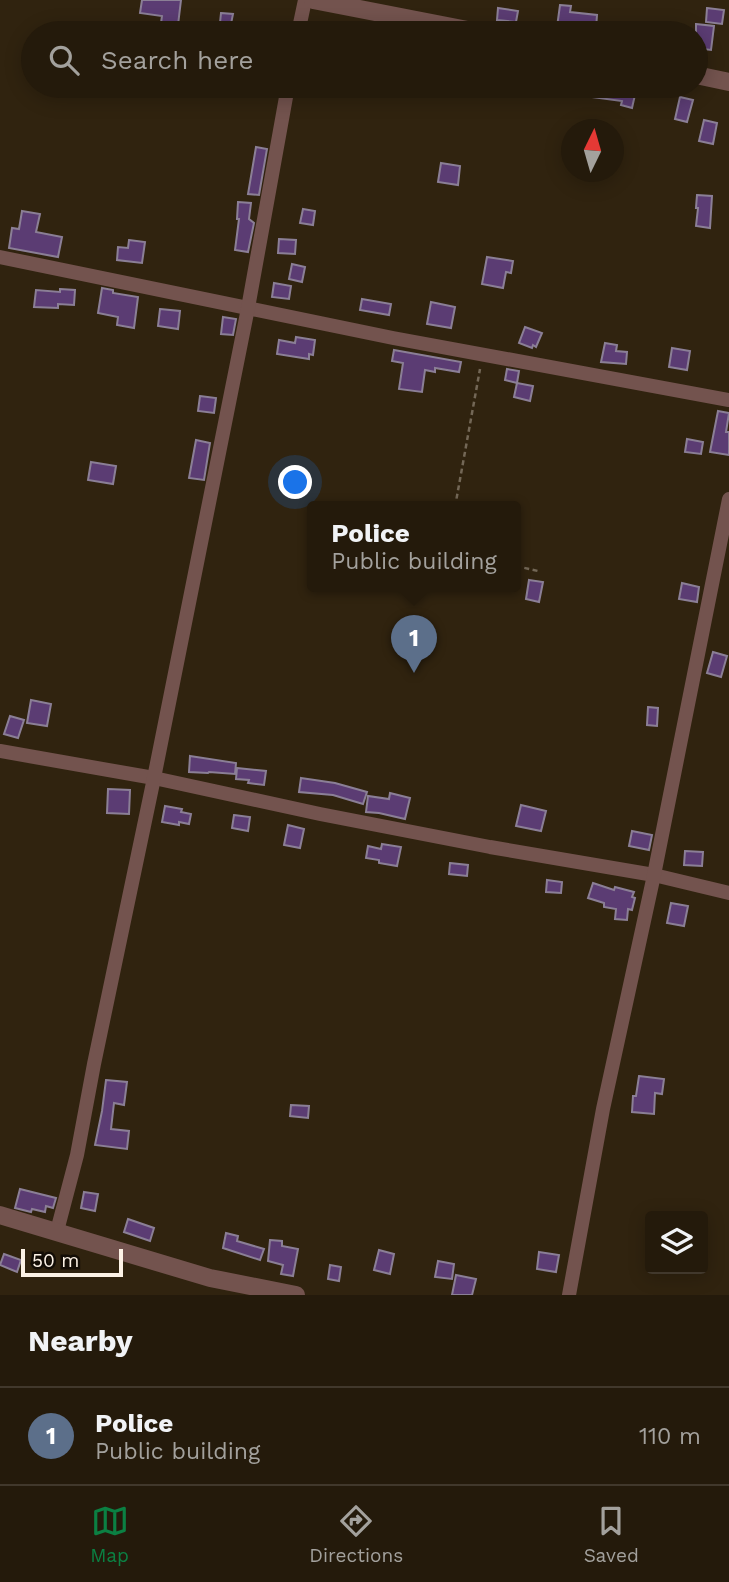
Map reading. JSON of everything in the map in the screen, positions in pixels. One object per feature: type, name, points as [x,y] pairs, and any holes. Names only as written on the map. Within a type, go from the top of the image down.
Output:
[{"type":"street","points":[[300,21],[304,0]]},
{"type":"street","points":[[313,0],[421,21]]},
{"type":"street","points":[[708,78],[729,82]]},
{"type":"street","points":[[57,1231],[77,1155],[96,1051],[154,778],[248,307],[286,98]]},
{"type":"street","points":[[0,257],[393,338],[729,400]]},
{"type":"street","points":[[569,1295],[603,1108],[654,875],[729,499]]},
{"type":"street","points":[[0,751],[154,778],[333,817],[490,847],[654,875],[729,893]]},
{"type":"street","points":[[0,1215],[210,1278],[296,1295]]},
{"type":"path","points":[[456,501],[483,355]]},
{"type":"path","points":[[521,567],[538,571]]},
{"type":"building","points":[[142,0],[181,0],[178,21],[161,21],[162,16],[140,13]]},
{"type":"building","points":[[560,5],[571,6],[570,12],[597,15],[597,21],[558,21]]},
{"type":"building","points":[[498,8],[518,11],[516,21],[497,20]]},
{"type":"building","points":[[707,8],[724,10],[722,24],[706,21]]},
{"type":"building","points":[[221,13],[233,14],[232,21],[220,21]]},
{"type":"building","points":[[708,25],[714,26],[711,50],[708,50]]},
{"type":"building","points":[[599,98],[634,98],[632,108],[621,105],[622,101]]},
{"type":"building","points":[[680,98],[693,100],[687,122],[675,119]]},
{"type":"building","points":[[704,120],[717,123],[713,144],[699,141]]},
{"type":"building","points":[[256,147],[267,149],[259,195],[248,194]]},
{"type":"building","points":[[441,163],[460,166],[458,185],[438,182]]},
{"type":"building","points":[[697,195],[712,196],[710,228],[696,226]]},
{"type":"building","points":[[238,202],[251,203],[249,219],[254,223],[248,252],[235,250]]},
{"type":"building","points":[[303,209],[315,211],[313,225],[300,223]]},
{"type":"building","points":[[22,211],[40,214],[36,232],[62,237],[58,257],[9,248],[12,228],[19,229]]},
{"type":"building","points":[[279,239],[296,240],[295,254],[278,253]]},
{"type":"building","points":[[129,240],[145,242],[142,263],[117,260],[118,247],[128,248]]},
{"type":"building","points":[[487,257],[513,261],[511,273],[506,272],[503,288],[482,284]]},
{"type":"building","points":[[292,264],[305,267],[302,282],[289,279]]},
{"type":"building","points":[[274,283],[291,286],[289,299],[272,297]]},
{"type":"building","points":[[102,288],[113,290],[113,293],[138,297],[134,328],[117,325],[118,317],[98,313]]},
{"type":"building","points":[[60,289],[75,290],[74,305],[58,304],[58,308],[34,307],[36,290],[60,292]]},
{"type":"building","points":[[362,299],[391,304],[389,315],[360,310]]},
{"type":"building","points":[[431,302],[455,307],[451,328],[427,324]]},
{"type":"building","points":[[160,309],[180,311],[178,329],[158,326]]},
{"type":"building","points":[[223,317],[236,319],[233,335],[221,334]]},
{"type":"building","points":[[525,327],[542,333],[536,347],[519,343]]},
{"type":"building","points":[[296,337],[315,340],[313,355],[309,354],[309,359],[277,354],[279,340],[295,343]]},
{"type":"building","points":[[605,343],[617,345],[616,351],[627,352],[626,364],[601,362]]},
{"type":"building","points":[[672,348],[690,351],[687,370],[669,367]]},
{"type":"building","points":[[394,350],[461,362],[459,372],[435,368],[435,372],[425,370],[422,392],[399,389],[403,363],[392,361]]},
{"type":"building","points":[[507,369],[519,371],[517,383],[505,380]]},
{"type":"building","points":[[517,383],[533,386],[530,401],[514,397]]},
{"type":"building","points":[[200,396],[216,398],[214,413],[198,411]]},
{"type":"building","points":[[718,411],[729,413],[726,432],[729,432],[729,455],[710,452]]},
{"type":"building","points":[[687,439],[703,442],[701,454],[685,452]]},
{"type":"building","points":[[196,440],[210,443],[204,480],[189,478]]},
{"type":"building","points":[[91,462],[116,466],[113,484],[88,480]]},
{"type":"building","points":[[529,580],[543,582],[539,602],[526,599]]},
{"type":"building","points":[[682,583],[699,587],[697,602],[679,599]]},
{"type":"building","points":[[713,652],[727,656],[721,677],[707,673]]},
{"type":"building","points":[[31,700],[51,704],[47,726],[27,723]]},
{"type":"building","points":[[648,707],[658,708],[657,726],[647,725]]},
{"type":"building","points":[[10,716],[24,720],[18,738],[4,734]]},
{"type":"building","points":[[190,756],[236,763],[235,774],[189,772]]},
{"type":"building","points":[[237,768],[266,771],[264,785],[236,779]]},
{"type":"building","points":[[301,778],[335,783],[367,792],[363,804],[333,795],[299,792]]},
{"type":"building","points":[[108,789],[130,790],[129,814],[107,813]]},
{"type":"building","points":[[390,793],[410,798],[405,819],[366,812],[368,796],[389,799]]},
{"type":"building","points":[[521,805],[546,811],[541,831],[516,826]]},
{"type":"building","points":[[165,806],[182,809],[181,812],[191,814],[189,824],[162,822]]},
{"type":"building","points":[[234,815],[250,817],[248,831],[232,828]]},
{"type":"building","points":[[288,825],[304,829],[300,848],[284,845]]},
{"type":"building","points":[[632,831],[652,835],[649,850],[629,846]]},
{"type":"building","points":[[382,844],[401,847],[397,866],[366,858],[368,846],[381,849]]},
{"type":"building","points":[[685,851],[703,852],[702,866],[684,865]]},
{"type":"building","points":[[450,863],[468,865],[467,876],[449,874]]},
{"type":"building","points":[[547,880],[562,882],[561,893],[546,892]]},
{"type":"building","points":[[593,883],[614,890],[615,887],[634,892],[632,910],[628,909],[627,920],[615,919],[616,909],[604,907],[604,903],[588,898]]},
{"type":"building","points":[[671,903],[688,906],[684,926],[667,923]]},
{"type":"building","points":[[639,1076],[664,1079],[662,1094],[655,1093],[654,1114],[632,1112]]},
{"type":"building","points":[[106,1080],[127,1082],[124,1105],[114,1103],[111,1129],[129,1131],[127,1149],[95,1145]]},
{"type":"building","points":[[291,1105],[309,1106],[308,1118],[290,1116]]},
{"type":"building","points":[[20,1189],[56,1198],[53,1208],[46,1206],[45,1212],[32,1209],[31,1212],[15,1208]]},
{"type":"building","points":[[84,1192],[98,1194],[95,1211],[81,1208]]},
{"type":"building","points":[[128,1219],[154,1228],[150,1241],[124,1232]]},
{"type":"building","points":[[226,1233],[238,1236],[237,1241],[264,1249],[260,1260],[223,1248]]},
{"type":"building","points":[[270,1240],[282,1241],[282,1246],[298,1249],[293,1276],[281,1274],[283,1265],[268,1261]]},
{"type":"building","points":[[379,1250],[394,1254],[390,1274],[374,1270]]},
{"type":"building","points":[[539,1252],[559,1255],[556,1272],[537,1269]]},
{"type":"building","points":[[4,1254],[21,1260],[17,1272],[0,1265]]},
{"type":"building","points":[[438,1261],[454,1264],[452,1279],[435,1277]]},
{"type":"building","points":[[330,1265],[341,1267],[339,1281],[328,1279]]},
{"type":"building","points":[[456,1275],[476,1279],[472,1295],[452,1295]]},
{"type":"place","name":"Police","points":[[414,673]]}]
